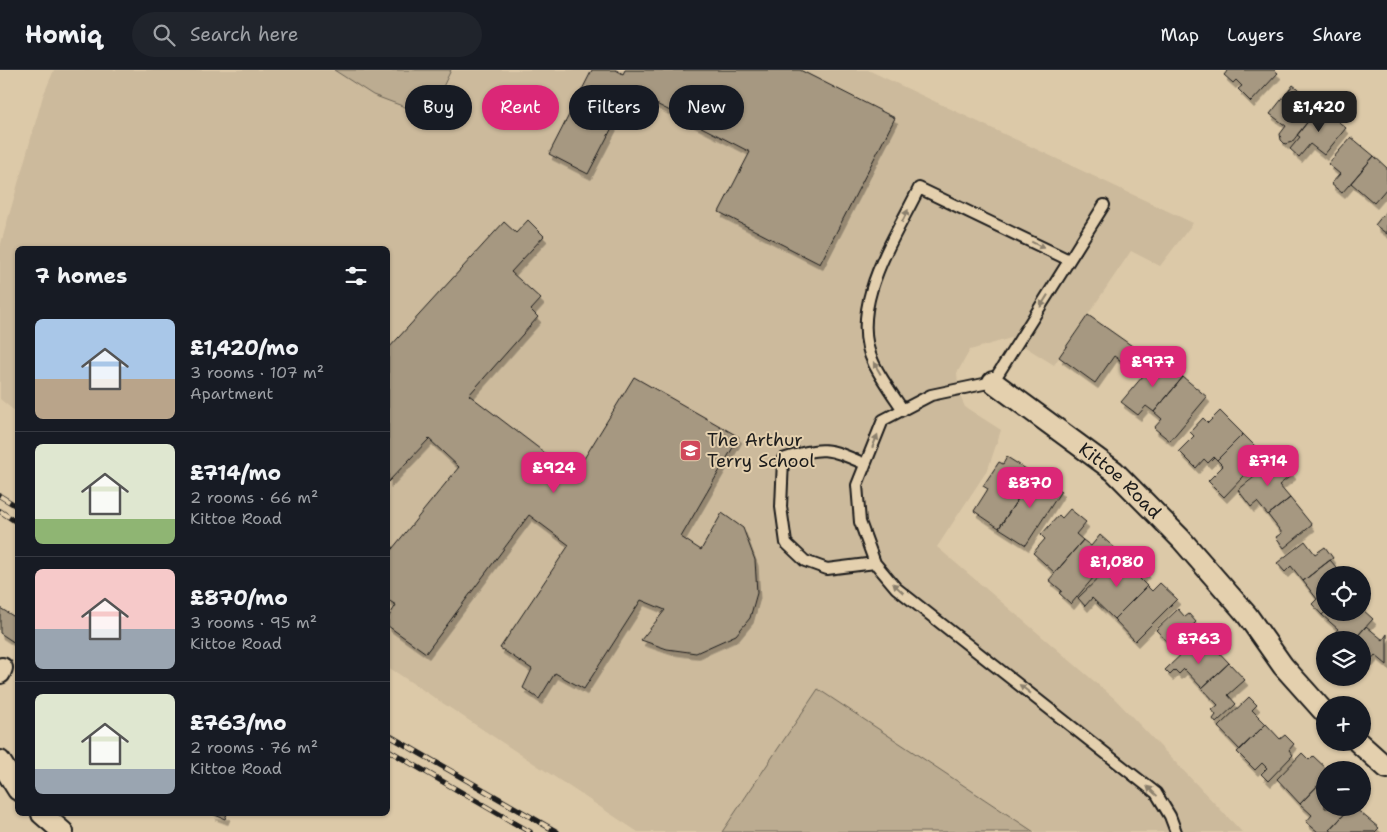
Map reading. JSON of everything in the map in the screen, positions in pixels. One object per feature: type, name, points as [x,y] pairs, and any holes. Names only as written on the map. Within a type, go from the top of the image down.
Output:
[{"type":"street","name":"Kittoe Road","points":[[993,382],[1114,471],[1181,539],[1247,615],[1282,666],[1316,703]]},
{"type":"street","points":[[1368,751],[1387,768]]},
{"type":"street","points":[[0,761],[15,785]]},
{"type":"street","points":[[44,816],[63,832]]},
{"type":"lane","points":[[903,410],[874,363],[868,340],[865,313],[874,280],[919,188],[1069,260]]},
{"type":"lane","points":[[1104,205],[993,382],[931,395],[883,420],[857,485],[860,522],[874,563],[896,588],[1156,793],[1170,816],[1176,832]]},
{"type":"lane","points":[[865,464],[834,450],[813,449],[783,459],[781,507],[786,543],[806,561],[827,569],[874,563]]},
{"type":"shaded area","name":"The Arthur Terry School","points":[[54,70],[868,70],[1193,223],[1160,266],[1131,251],[1054,365],[1011,338],[970,350],[957,373],[959,394],[965,407],[1001,430],[988,469],[937,547],[1115,699],[1242,832],[638,832],[390,668],[390,246],[15,246],[15,411],[0,399],[0,247],[43,96]]},
{"type":"shaded area","points":[[334,70],[451,70],[444,85],[405,85],[405,107],[373,95]]},
{"type":"shaded area","points":[[818,689],[1034,832],[722,832]]},
{"type":"building","points":[[592,70],[616,70],[623,74],[625,70],[800,70],[895,118],[820,264],[719,212],[750,152],[707,130],[744,130],[744,85],[669,85],[669,110],[659,105],[659,85],[584,85]]},
{"type":"building","points":[[1228,70],[1274,70],[1278,73],[1251,102],[1238,89],[1242,86],[1236,80],[1233,83],[1224,75]]},
{"type":"building","points":[[1293,85],[1320,106],[1292,142],[1285,144],[1281,140],[1280,134],[1286,126],[1270,114]]},
{"type":"building","points":[[1320,106],[1346,128],[1324,155],[1310,144],[1299,157],[1290,149],[1300,137],[1297,135]]},
{"type":"building","points":[[569,115],[569,130],[611,130],[588,174],[549,154]]},
{"type":"building","points":[[1351,137],[1374,156],[1342,193],[1331,184],[1340,174],[1328,164]]},
{"type":"building","points":[[1374,156],[1387,168],[1387,188],[1374,203],[1351,183]]},
{"type":"building","points":[[1387,210],[1387,234],[1375,225]]},
{"type":"building","points":[[528,220],[544,236],[511,272],[541,299],[531,310],[538,317],[469,395],[574,475],[634,377],[739,437],[681,537],[701,550],[722,513],[743,528],[755,560],[757,593],[750,618],[736,635],[696,653],[667,649],[641,640],[665,610],[641,600],[584,689],[555,673],[539,699],[523,688],[532,669],[500,648],[569,545],[529,515],[426,653],[390,627],[390,615],[396,605],[390,601],[390,552],[459,467],[429,439],[390,480],[390,347],[504,222],[516,233]]},
{"type":"building","points":[[1088,315],[1145,355],[1134,370],[1114,356],[1095,383],[1059,357]]},
{"type":"building","points":[[1159,357],[1183,377],[1154,412],[1146,406],[1138,415],[1121,402]]},
{"type":"building","points":[[1183,377],[1207,397],[1170,441],[1154,428],[1162,419],[1154,412]]},
{"type":"building","points":[[1220,411],[1243,434],[1217,460],[1214,457],[1208,463],[1204,459],[1196,468],[1179,451],[1194,436],[1190,432],[1203,418],[1208,423]]},
{"type":"building","points":[[1243,434],[1264,455],[1224,497],[1208,481],[1223,466],[1217,460]]},
{"type":"building","points":[[1007,457],[1034,474],[999,528],[974,511],[988,489],[983,486],[999,462],[1003,464]]},
{"type":"building","points":[[1279,457],[1293,474],[1279,485],[1290,498],[1268,515],[1257,502],[1251,507],[1238,490]]},
{"type":"building","points":[[1034,474],[1061,491],[1026,545],[999,528]]},
{"type":"building","points":[[1290,498],[1312,525],[1284,548],[1276,537],[1282,533],[1268,515]]},
{"type":"building","points":[[1070,509],[1086,522],[1076,534],[1083,540],[1055,573],[1033,553],[1045,539],[1041,535],[1059,515],[1062,518]]},
{"type":"building","points":[[1100,535],[1117,550],[1071,604],[1059,593],[1062,591],[1049,580],[1083,540],[1091,546]]},
{"type":"building","points":[[1305,541],[1315,554],[1325,547],[1333,558],[1323,566],[1316,566],[1316,571],[1303,581],[1291,566],[1285,572],[1277,563]]},
{"type":"building","points":[[1131,556],[1147,572],[1140,579],[1147,586],[1114,619],[1092,598],[1085,606],[1078,598],[1113,564],[1118,569]]},
{"type":"building","points":[[1330,560],[1335,566],[1322,566]]},
{"type":"building","points":[[1316,571],[1316,598],[1303,581]]},
{"type":"building","points":[[1160,583],[1177,599],[1135,641],[1114,619],[1147,586],[1152,591]]},
{"type":"building","points":[[1316,600],[1316,608],[1312,604]]},
{"type":"building","points":[[0,608],[15,617],[15,643],[0,633]]},
{"type":"building","points":[[1178,609],[1185,617],[1189,614],[1196,622],[1190,628],[1199,637],[1180,655],[1156,630]]},
{"type":"building","points":[[1371,617],[1373,619],[1362,631],[1336,631],[1338,629],[1329,621],[1371,621]]},
{"type":"building","points":[[1366,626],[1383,640],[1387,634],[1387,665],[1375,655],[1371,660],[1371,631],[1362,631]]},
{"type":"building","points":[[1191,645],[1202,657],[1213,646],[1229,663],[1202,688],[1184,669],[1179,674],[1175,670],[1170,675],[1165,670]]},
{"type":"building","points":[[1229,663],[1245,680],[1228,695],[1236,704],[1216,723],[1213,719],[1216,715],[1212,710],[1218,705],[1202,688]]},
{"type":"building","points":[[1249,697],[1257,705],[1252,710],[1266,724],[1240,750],[1218,727]]},
{"type":"building","points":[[1266,724],[1280,739],[1285,735],[1294,744],[1289,750],[1293,755],[1268,781],[1261,774],[1267,768],[1262,763],[1255,770],[1237,752]]},
{"type":"building","points":[[1302,753],[1309,760],[1313,756],[1318,761],[1316,761],[1316,787],[1300,804],[1277,779]]},
{"type":"building","points":[[1316,787],[1316,816],[1343,816],[1328,832],[1318,832],[1306,822],[1312,815],[1300,804]]},
{"type":"building","points":[[1343,816],[1365,816],[1379,828],[1375,832],[1333,832],[1330,830]]},
{"type":"railway","points":[[0,496],[15,505]]},
{"type":"railway","points":[[0,511],[15,521]]},
{"type":"railway","points":[[390,736],[557,832]]},
{"type":"railway","points":[[390,751],[530,832]]},
{"type":"place","name":"The Arthur Terry School","points":[[691,450]]}]
